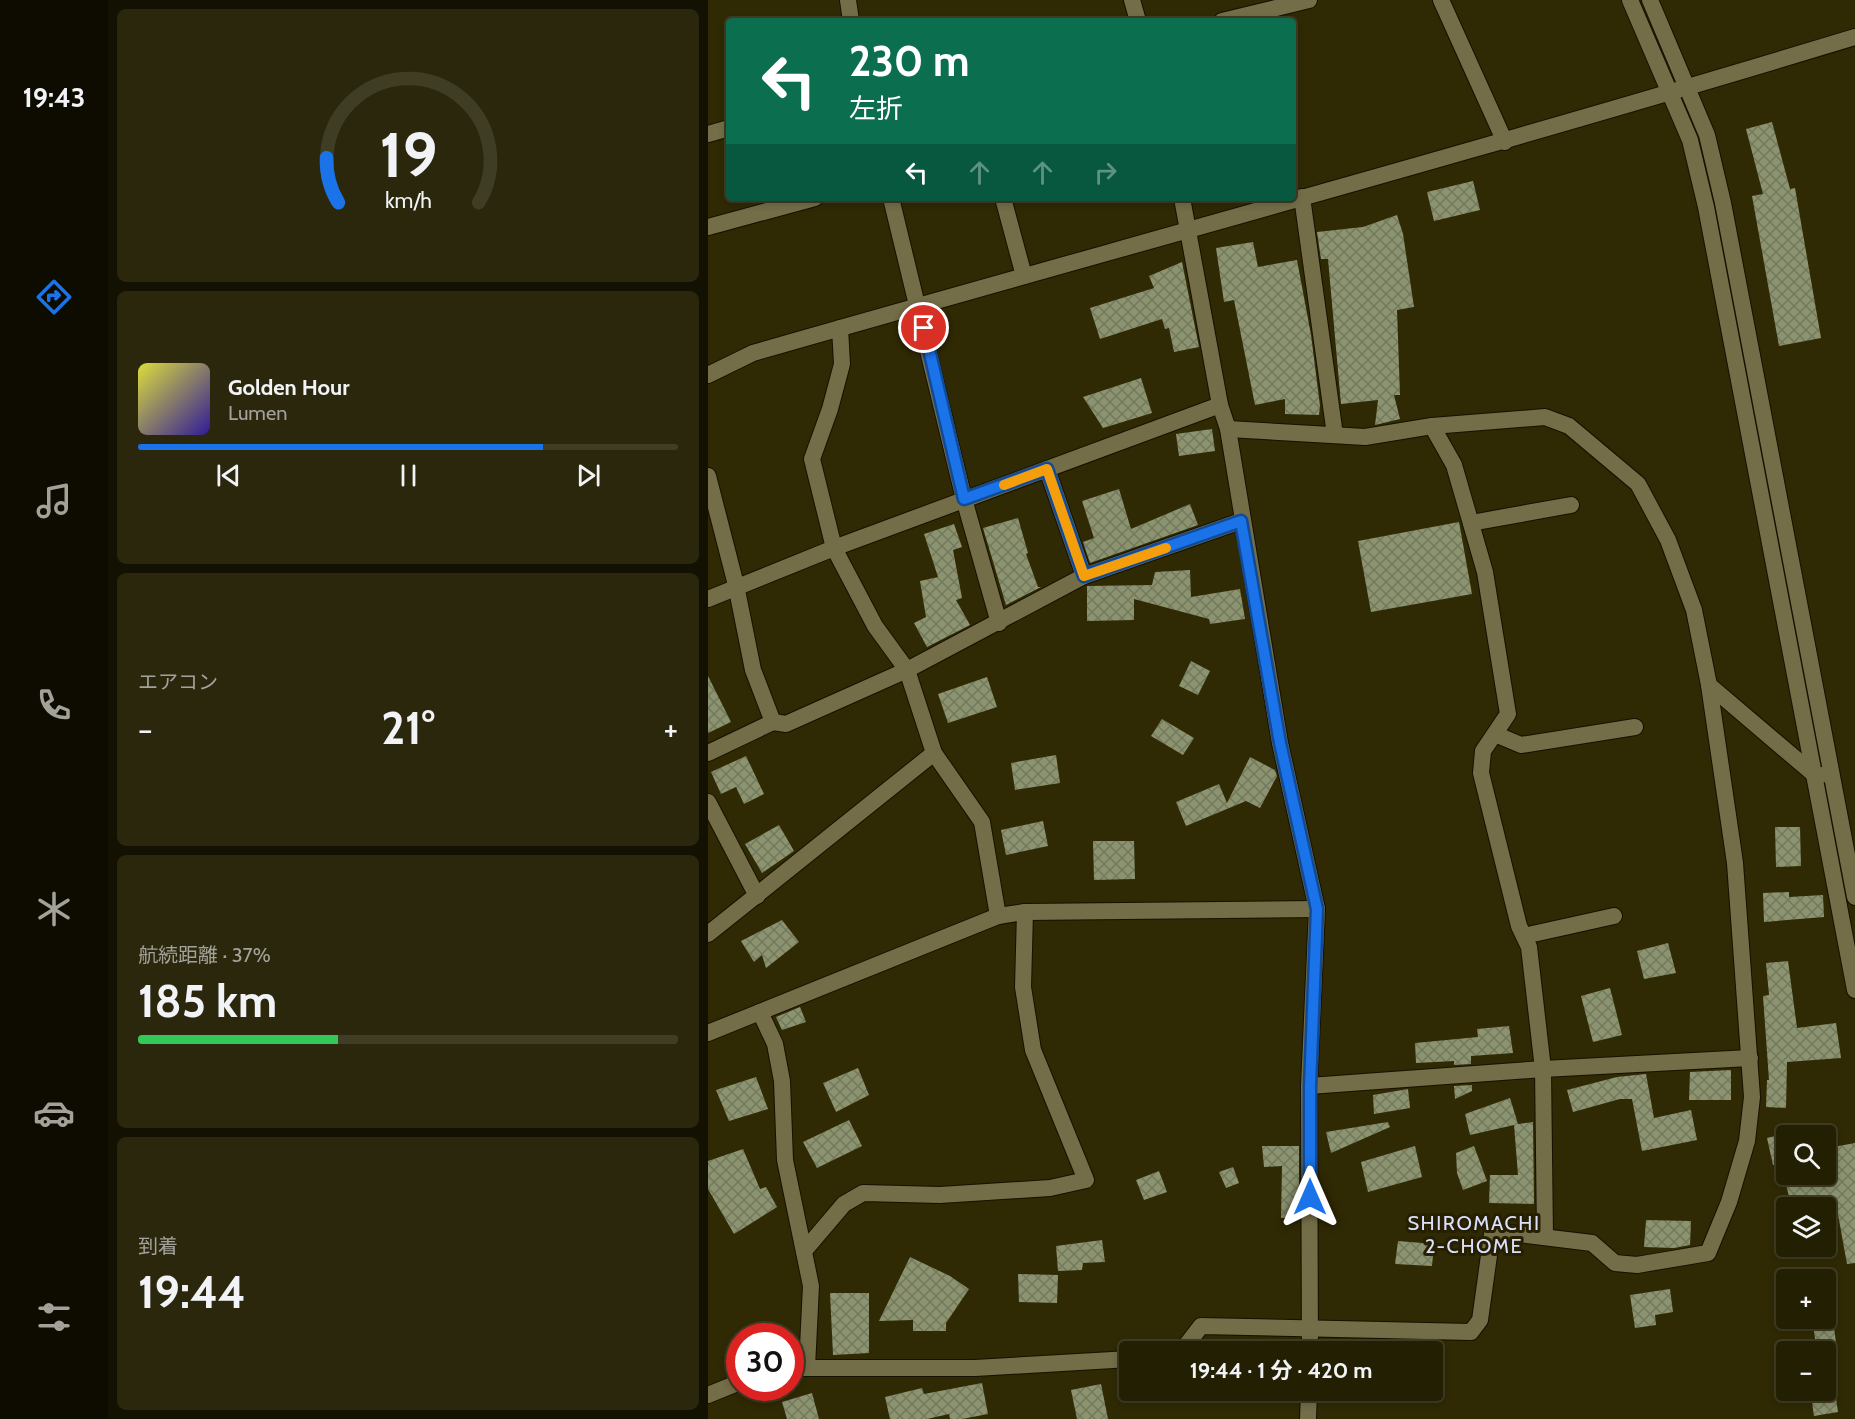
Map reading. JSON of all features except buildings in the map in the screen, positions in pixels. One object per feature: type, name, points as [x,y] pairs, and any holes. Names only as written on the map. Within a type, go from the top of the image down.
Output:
[{"type":"street","points":[[848,0],[851,18]]},
{"type":"street","points":[[1132,0],[1137,18]]},
{"type":"street","points":[[1229,18],[1258,6],[1309,0]]},
{"type":"street","points":[[1441,0],[1505,142]]},
{"type":"street","points":[[1630,0],[1678,90],[1707,135],[1723,203],[1824,774],[1855,897]]},
{"type":"street","points":[[1650,0],[1678,90]]},
{"type":"street","points":[[1296,199],[1505,142],[1855,37]]},
{"type":"street","points":[[708,134],[726,129]]},
{"type":"street","points":[[1302,197],[1335,435]]},
{"type":"street","points":[[708,227],[804,201]]},
{"type":"street","points":[[892,201],[964,499],[999,622]]},
{"type":"street","points":[[1004,201],[1024,276]]},
{"type":"street","points":[[1183,201],[1220,405],[1227,429],[1280,743],[1317,909],[1310,1086],[1310,1341]]},
{"type":"street","points":[[708,375],[753,353],[1287,201]]},
{"type":"street","points":[[840,328],[842,364],[830,409],[812,459],[834,548],[875,626],[907,670],[934,753],[982,822],[998,916]]},
{"type":"street","points":[[708,598],[834,548],[1220,405]]},
{"type":"street","points":[[1189,1341],[1201,1326],[1471,1332],[1480,1320],[1492,1234],[1502,1232],[1592,1243],[1615,1263],[1637,1265],[1708,1253],[1729,1202],[1747,1141],[1752,1097],[1735,863],[1709,685],[1694,610],[1668,540],[1638,484],[1569,426],[1545,417],[1432,426],[1365,437],[1227,429]]},
{"type":"street","points":[[1432,426],[1454,465],[1485,572],[1508,714],[1483,751],[1480,773],[1524,936],[1529,947],[1543,1069],[1545,1237]]},
{"type":"street","points":[[1047,469],[1084,576]]},
{"type":"street","points":[[708,476],[736,585],[753,670],[773,722]]},
{"type":"street","points":[[1471,523],[1571,505]]},
{"type":"street","points":[[708,753],[773,722],[786,724],[907,670],[1084,576],[1241,521]]},
{"type":"street","points":[[1709,685],[1824,774]]},
{"type":"street","points":[[1495,734],[1521,745],[1635,727]]},
{"type":"street","points":[[708,934],[934,753]]},
{"type":"street","points":[[708,802],[758,896]]},
{"type":"street","points":[[1844,851],[1855,990]]},
{"type":"street","points":[[708,1033],[998,916],[1025,912],[1317,909]]},
{"type":"street","points":[[804,1251],[844,1203],[863,1193],[940,1195],[1050,1188],[1086,1180],[1033,1050],[1023,987],[1025,912]]},
{"type":"street","points":[[1524,936],[1614,916]]},
{"type":"street","points":[[760,1011],[775,1044],[782,1081],[785,1160],[812,1286],[804,1336]]},
{"type":"street","points":[[1310,1086],[1543,1069],[1750,1058]]},
{"type":"street","points":[[804,1367],[975,1368],[1119,1360]]},
{"type":"street","points":[[708,1395],[726,1388]]},
{"type":"street","points":[[1308,1419],[1309,1401]]},
{"type":"slow traffic","points":[[1004,485],[1047,469],[1084,576],[1166,548]]},
{"type":"district","name":"SHIROMACHI 2-CHOME","points":[[1474,1234]]},
{"type":"route","points":[[924,328],[964,499],[1047,469],[1084,576],[1241,521],[1280,743],[1317,909],[1310,1086],[1310,1197]]}]
